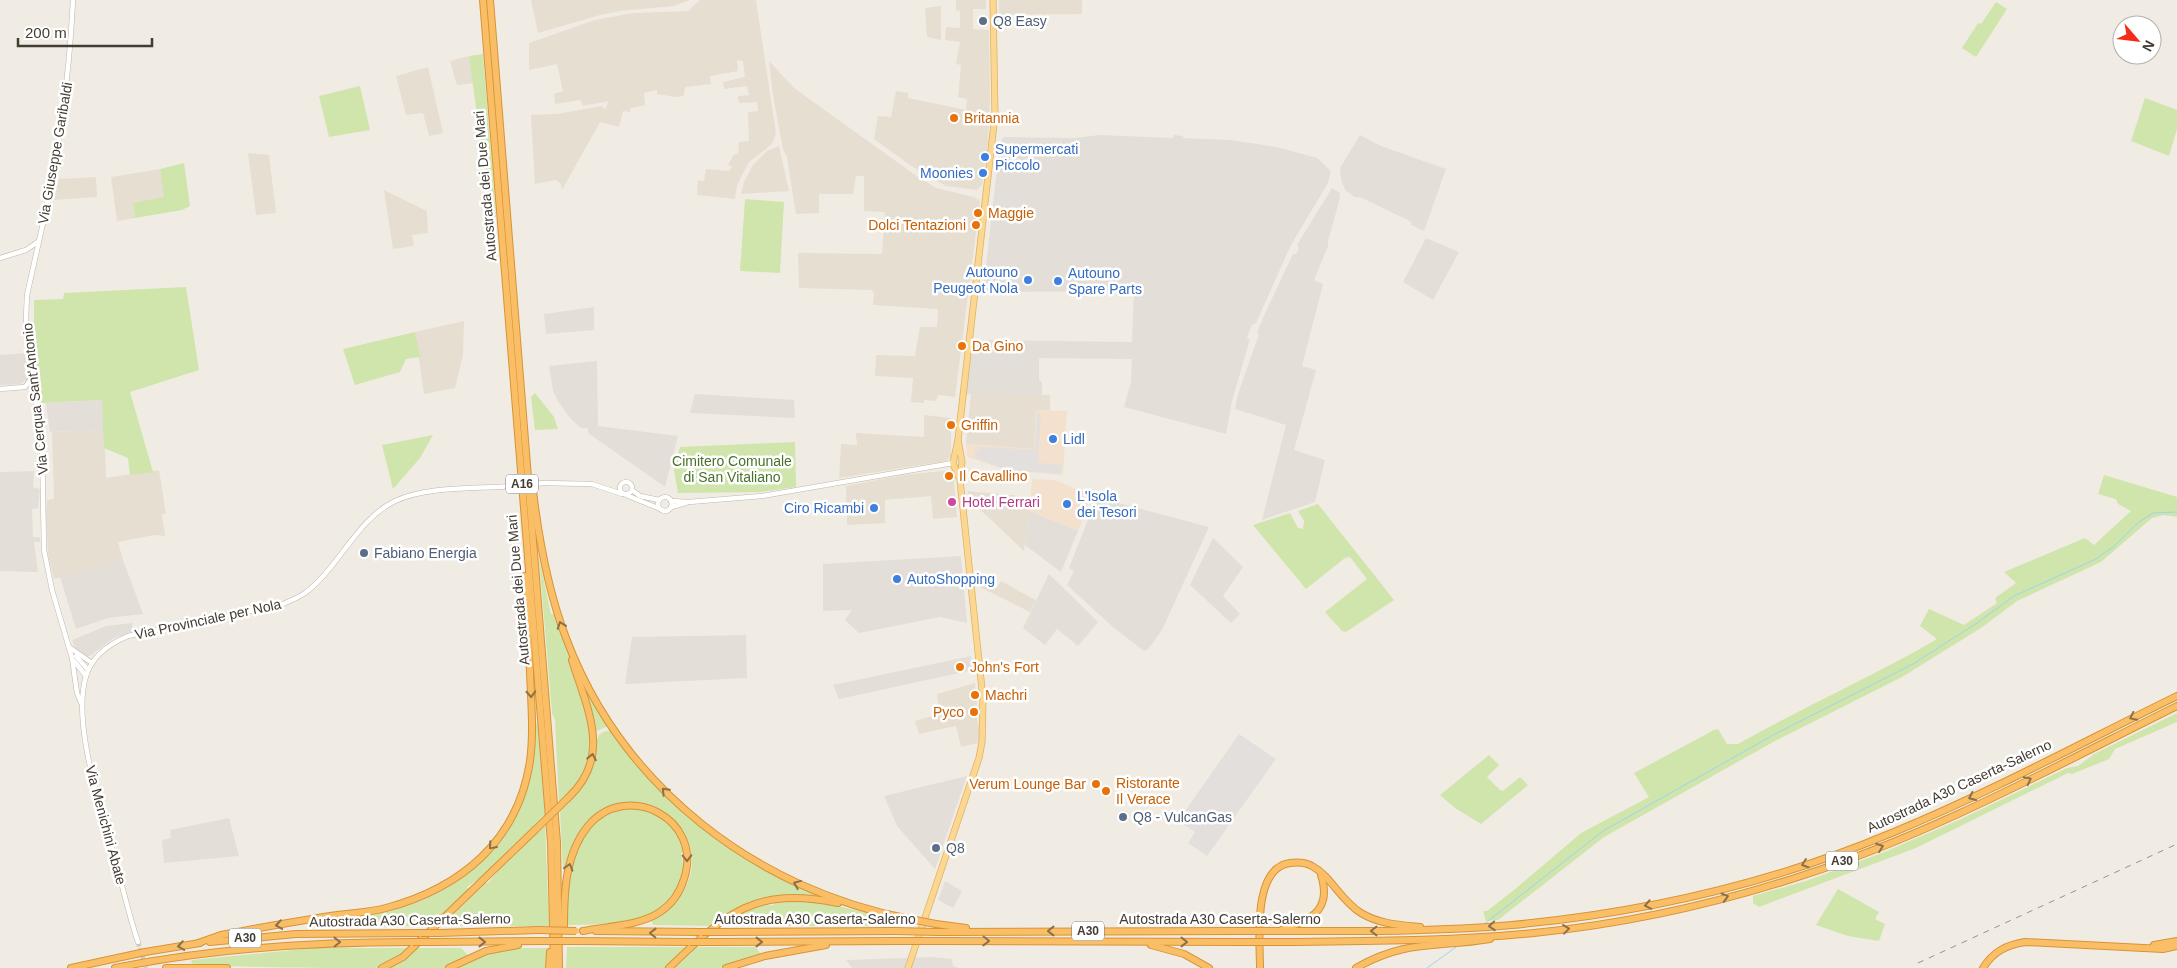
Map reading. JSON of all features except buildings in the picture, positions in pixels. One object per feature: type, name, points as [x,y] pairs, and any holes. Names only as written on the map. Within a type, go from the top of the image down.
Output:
[{"type":"highway","name":"Autostrada dei Due Mari","points":[[483,0],[551,843],[554,968]]},
{"type":"highway","name":"Autostrada dei Due Mari","points":[[490,0],[557,842],[561,968]]},
{"type":"highway","points":[[382,968],[403,957],[568,798],[586,775],[591,764],[594,742],[593,727],[549,586],[537,526],[520,390]]},
{"type":"highway","points":[[198,943],[222,935],[384,908],[424,896],[450,883],[476,864],[496,842],[512,818],[524,790],[531,743],[522,488]]},
{"type":"highway","points":[[566,640],[608,720],[635,756],[670,796],[699,822],[739,852],[783,878],[861,908]]},
{"type":"highway","name":"Autostrada A30 Caserta-Salerno","points":[[71,968],[198,943],[296,934],[479,933],[538,930],[702,932],[1439,930],[1510,925],[1588,916],[1666,902],[1807,864],[1893,833],[1986,790],[2177,696]]},
{"type":"highway","name":"Autostrada A30 Caserta-Salerno","points":[[115,968],[179,956],[263,946],[321,942],[1444,941],[1534,933],[1595,925],[1683,908],[1800,876],[1899,840],[1990,799],[2177,706]]},
{"type":"highway","points":[[561,968],[567,876],[579,842],[588,826],[601,814],[615,808],[633,805],[649,808],[674,822],[684,840],[688,854],[682,886],[672,902],[660,912],[643,920],[580,931]]},
{"type":"highway","points":[[549,968],[551,843]]},
{"type":"highway","points":[[1260,968],[1261,908],[1264,889],[1269,876],[1280,866],[1290,863],[1308,864],[1320,872],[1344,900],[1366,916],[1390,924],[1439,930]]},
{"type":"highway","points":[[1274,931],[1303,922],[1316,914],[1321,906],[1325,892],[1320,872]]},
{"type":"highway","points":[[669,968],[713,927],[729,915],[751,904],[774,898],[801,897],[936,924],[987,931]]},
{"type":"highway","points":[[1356,968],[1394,950],[1444,941]]},
{"type":"highway","points":[[2141,948],[2177,941]]},
{"type":"highway","points":[[449,968],[463,959],[486,951],[535,942]]},
{"type":"highway","points":[[726,968],[765,956],[844,942]]},
{"type":"highway","points":[[1138,942],[1172,949],[1209,968]]},
{"type":"highway","points":[[1983,968],[1998,951],[2025,942],[2141,948],[2177,946]]},
{"type":"highway","points":[[166,968],[227,968]]},
{"type":"main road","points":[[960,480],[954,463],[995,115],[993,0]]},
{"type":"main road","points":[[908,968],[977,765],[982,742],[983,700],[960,480],[962,462],[958,440]]},
{"type":"main road","points":[[954,463],[958,467],[962,462]]},
{"type":"street","name":"Via Giuseppe Garibaldi","points":[[0,258],[26,250],[39,241],[60,143],[71,51],[73,0]]},
{"type":"street","name":"Via Cerqua Sant'Antonio","points":[[39,241],[26,310],[31,390],[42,439],[44,550],[50,582],[72,658],[77,693],[83,706]]},
{"type":"street","points":[[20,388],[28,385],[31,379]]},
{"type":"street","points":[[28,385],[31,390]]},
{"type":"street","points":[[0,389],[20,388],[31,390]]},
{"type":"street","points":[[632,490],[624,494],[619,488],[621,484],[629,483],[632,490],[640,496],[659,500],[666,497],[671,501],[689,502],[762,496],[954,463]]},
{"type":"street","name":"Via Provinciale per Nola","points":[[83,706],[88,670],[110,644],[128,636],[281,605],[299,597],[322,576],[370,520],[396,501],[424,493],[544,483],[581,483],[606,488],[658,508]]},
{"type":"street","name":"Via Provinciale per Nola","points":[[606,488],[621,484]]},
{"type":"street","points":[[659,500],[658,508],[664,512],[671,507],[689,502]]},
{"type":"street","points":[[671,501],[671,507]]},
{"type":"street","name":"Via Cerqua Sant'Antonio","points":[[68,646],[88,670]]},
{"type":"street","name":"Via Cerqua Sant'Antonio","points":[[74,652],[92,663]]},
{"type":"street","name":"Via Cerqua Sant'Antonio","points":[[72,658],[86,676]]},
{"type":"street","name":"Via Menichini Abate","points":[[83,706],[92,774],[138,942]]},
{"type":"shaded area","points":[[531,0],[690,0],[674,6],[620,11],[600,15],[538,33]]},
{"type":"shaded area","points":[[700,0],[756,0],[776,134],[771,145],[749,162],[737,185],[735,199],[697,195],[698,180],[704,181],[706,169],[729,171],[732,167],[728,165],[734,154],[738,154],[739,142],[749,141],[748,112],[758,111],[757,102],[739,103],[738,96],[749,95],[747,86],[724,89],[723,82],[745,77],[743,61],[737,60],[738,71],[710,76],[711,84],[685,87],[684,96],[676,97],[657,94],[657,90],[644,93],[645,105],[631,108],[630,112],[623,111],[619,127],[600,122],[562,190],[561,184],[556,180],[535,184],[531,115],[557,114],[601,106],[606,109],[608,101],[583,106],[581,100],[555,104],[554,94],[563,91],[557,64],[529,70],[529,43],[595,20],[633,13],[688,11]]},
{"type":"shaded area","points":[[956,0],[986,0],[986,9],[973,9],[973,29],[989,30],[990,100],[988,141],[982,185],[977,190],[946,186],[913,167],[874,139],[878,116],[891,117],[896,91],[908,93],[908,98],[966,110],[967,99],[958,97],[961,65],[956,64],[960,42],[945,40],[946,27],[960,28],[960,11],[956,10]]},
{"type":"shaded area","points":[[999,0],[1082,0],[1082,14],[999,15]]},
{"type":"shaded area","points":[[941,6],[941,40],[927,37],[925,8]]},
{"type":"shaded area","points":[[469,56],[474,83],[457,85],[450,61]]},
{"type":"shaded area","points":[[769,61],[794,88],[915,175],[936,188],[974,197],[980,201],[955,397],[938,395],[936,401],[924,400],[924,403],[911,402],[913,378],[875,376],[876,355],[915,356],[920,327],[937,327],[938,309],[873,305],[874,293],[871,290],[799,288],[798,253],[882,254],[885,212],[864,211],[864,176],[856,176],[853,194],[819,194],[819,213],[796,214],[787,157],[783,149],[773,95]]},
{"type":"shaded area","points":[[428,67],[443,133],[429,136],[423,113],[406,115],[396,76]]},
{"type":"shaded area","points":[[1099,135],[1173,138],[1174,135],[1183,136],[1183,138],[1230,140],[1277,147],[1317,158],[1331,171],[1328,183],[1291,245],[1256,323],[1252,325],[1248,335],[1247,339],[1250,339],[1232,401],[1226,434],[1124,407],[1131,382],[1132,359],[1039,358],[1039,379],[1042,383],[1042,395],[965,394],[973,340],[1132,342],[1134,291],[983,292],[1000,142],[1004,137],[1075,138]]},
{"type":"shaded area","points":[[1360,135],[1381,146],[1446,169],[1424,231],[1411,225],[1412,222],[1362,198],[1355,197],[1346,191],[1341,180],[1340,168]]},
{"type":"shaded area","points":[[779,146],[789,191],[741,194],[744,182],[753,165],[767,151]]},
{"type":"shaded area","points":[[248,153],[269,155],[276,213],[256,215]]},
{"type":"shaded area","points":[[160,169],[165,198],[133,203],[135,218],[117,221],[111,177]]},
{"type":"shaded area","points":[[96,177],[97,197],[54,200],[59,179]]},
{"type":"shaded area","points":[[1332,188],[1340,193],[1340,198],[1328,246],[1314,280],[1323,284],[1302,366],[1316,370],[1294,450],[1325,460],[1315,502],[1262,520],[1286,425],[1235,409],[1238,394],[1259,334],[1257,332],[1267,309],[1293,254],[1296,254],[1299,248],[1297,245]]},
{"type":"shaded area","points":[[384,190],[427,211],[428,233],[412,235],[414,246],[393,249]]},
{"type":"shaded area","points":[[1426,238],[1459,252],[1433,300],[1403,282]]},
{"type":"shaded area","points":[[594,307],[594,330],[546,334],[544,314]]},
{"type":"shaded area","points":[[464,321],[463,354],[455,388],[424,394],[415,332]]},
{"type":"shaded area","points":[[26,353],[29,377],[27,380],[20,384],[0,385],[0,355]]},
{"type":"shaded area","points":[[597,361],[598,426],[678,436],[665,487],[588,433],[588,428],[581,428],[570,418],[558,401],[553,391],[549,366]]},
{"type":"shaded area","points":[[695,394],[794,400],[795,418],[690,413]]},
{"type":"shaded area","points":[[971,394],[1050,395],[1050,410],[1036,410],[1034,449],[966,444]]},
{"type":"shaded area","points":[[102,400],[104,430],[50,432],[46,403]]},
{"type":"shaded area","points":[[1036,410],[1067,411],[1063,475],[1007,470],[967,457],[966,444],[1034,449]]},
{"type":"shaded area","points":[[1037,413],[1041,413],[1038,463],[1063,465],[1059,474],[1007,470],[975,458],[975,450],[979,450],[979,447],[1035,450]]},
{"type":"shaded area","points":[[924,415],[951,418],[951,457],[946,461],[839,478],[841,444],[857,445],[856,433],[924,437]]},
{"type":"shaded area","points":[[104,430],[106,478],[159,470],[166,514],[162,514],[165,536],[154,535],[118,542],[123,560],[54,579],[48,554],[46,511],[47,500],[54,499],[52,432]]},
{"type":"shaded area","points":[[953,470],[957,517],[933,519],[931,496],[885,500],[885,523],[847,525],[846,486],[903,475]]},
{"type":"shaded area","points":[[34,471],[33,487],[40,489],[38,508],[32,509],[33,537],[40,537],[40,542],[34,542],[38,572],[0,571],[0,472]]},
{"type":"shaded area","points":[[1032,479],[1055,480],[1086,493],[1090,500],[1078,531],[1029,511]]},
{"type":"shaded area","points":[[967,491],[1031,497],[1024,551],[974,504]]},
{"type":"shaded area","points":[[1100,498],[1209,527],[1162,630],[1148,649],[1144,651],[1113,627],[1067,585],[1074,571],[1069,568],[1095,502]]},
{"type":"shaded area","points":[[1029,511],[1078,531],[1061,572],[1025,545]]},
{"type":"shaded area","points":[[1213,538],[1243,567],[1223,596],[1240,614],[1231,623],[1190,585]]},
{"type":"shaded area","points":[[961,556],[967,623],[940,617],[859,633],[845,620],[852,610],[823,611],[823,564]]},
{"type":"shaded area","points":[[123,560],[143,614],[108,618],[76,629],[60,577]]},
{"type":"shaded area","points":[[1049,574],[1098,622],[1078,646],[1057,629],[1045,645],[1023,628]]},
{"type":"shaded area","points":[[978,576],[997,588],[1001,581],[1036,600],[1030,612],[978,586]]},
{"type":"shaded area","points":[[133,623],[131,632],[112,639],[90,656],[84,656],[76,650],[72,640],[106,626]]},
{"type":"shaded area","points":[[746,635],[747,678],[625,684],[632,637]]},
{"type":"shaded area","points":[[971,656],[973,670],[839,699],[833,685]]},
{"type":"shaded area","points":[[975,683],[977,705],[975,705],[975,712],[980,731],[978,743],[961,747],[956,726],[919,734],[915,721],[939,714],[937,694]]},
{"type":"shaded area","points":[[1239,734],[1276,759],[1207,856],[1188,843],[1195,832],[1178,821]]},
{"type":"shaded area","points":[[967,776],[935,869],[897,826],[884,796]]},
{"type":"shaded area","points":[[229,818],[239,856],[164,863],[162,840],[171,838],[170,830]]},
{"type":"shaded area","points":[[945,881],[962,891],[953,908],[938,900]]},
{"type":"shaded area","points":[[932,957],[952,959],[953,966],[959,968],[852,968],[846,960]]},
{"type":"green space","points":[[1996,2],[2007,9],[1976,57],[1962,48],[1978,23],[1981,24]]},
{"type":"green space","points":[[483,54],[496,217],[491,217],[469,56]]},
{"type":"green space","points":[[360,86],[370,130],[329,137],[319,96]]},
{"type":"green space","points":[[2145,98],[2177,110],[2177,129],[2169,156],[2131,141]]},
{"type":"green space","points":[[184,163],[190,206],[182,210],[135,218],[133,203],[164,197],[160,169]]},
{"type":"green space","points":[[745,199],[784,202],[780,273],[740,271]]},
{"type":"green space","points":[[186,287],[199,370],[130,392],[153,472],[130,475],[128,458],[104,448],[102,400],[39,403],[34,352],[34,300],[63,299],[64,293]]},
{"type":"green space","points":[[415,332],[420,357],[406,359],[400,372],[355,385],[343,349]]},
{"type":"green space","points":[[535,393],[554,417],[558,429],[535,430],[531,397]]},
{"type":"green space","points":[[433,435],[420,458],[393,489],[382,445]]},
{"type":"green space","name":"Cimitero Comunale di San Vitaliano","points":[[795,442],[796,487],[760,492],[678,493],[674,470],[680,447]]},
{"type":"green space","points":[[2104,475],[2177,497],[2177,517],[2164,515],[2152,518],[2101,562],[2017,601],[1981,628],[1902,677],[1775,741],[1604,837],[1498,920],[1486,921],[1483,911],[1487,911],[1514,890],[1581,833],[1649,797],[1634,773],[1714,730],[1718,729],[1727,744],[1738,744],[1937,639],[1920,626],[1929,609],[1964,625],[1997,603],[1995,598],[2016,583],[2004,572],[2085,538],[2094,545],[2131,511],[2118,504],[2116,499],[2098,494]]},
{"type":"green space","points":[[1318,504],[1394,600],[1346,632],[1342,631],[1325,612],[1367,579],[1350,557],[1345,558],[1306,589],[1253,525],[1290,513],[1298,528],[1303,529],[1304,521],[1298,511]]},
{"type":"green space","points":[[539,558],[551,614],[555,614],[579,685],[590,726],[592,743],[591,756],[586,769],[559,803],[555,720],[552,713]]},
{"type":"green space","points":[[584,684],[609,726],[596,731]]},
{"type":"green space","points":[[2177,713],[2177,722],[2115,749],[2109,759],[2072,774],[2068,773],[1916,848],[1759,907],[1753,903],[1753,896],[1806,881],[1882,853],[1961,819],[2067,768],[2078,766],[2094,754]]},
{"type":"green space","points":[[535,718],[538,727],[545,817],[487,873],[467,887],[469,889],[433,926],[314,927],[315,922],[369,914],[401,907],[425,899],[469,873],[487,856],[503,836],[516,815],[526,792],[533,761]]},
{"type":"green space","points":[[611,730],[616,733],[637,760],[720,839],[812,891],[816,896],[787,895],[761,899],[734,909],[711,926],[653,925],[651,919],[674,901],[685,888],[692,867],[690,847],[681,829],[666,815],[649,806],[629,802],[609,806],[591,819],[580,837],[566,871],[563,871],[560,810],[577,793],[586,780],[595,758],[599,735]]},
{"type":"green space","points":[[1489,755],[1499,765],[1487,777],[1500,790],[1503,791],[1520,777],[1528,785],[1481,824],[1455,808],[1440,795]]},
{"type":"green space","points":[[633,807],[661,817],[672,825],[676,832],[685,851],[681,853],[683,876],[677,893],[664,906],[648,915],[607,923],[567,925],[569,880],[576,849],[582,836],[591,824],[603,814]]},
{"type":"green space","points":[[545,824],[549,926],[439,926],[483,883],[488,883],[508,859]]},
{"type":"green space","points":[[1838,889],[1879,912],[1875,919],[1885,924],[1879,941],[1848,936],[1816,925]]},
{"type":"green space","points":[[774,901],[818,902],[912,922],[912,926],[719,926],[754,906],[774,905]]},
{"type":"green space","points":[[567,947],[686,947],[665,968],[566,968]]},
{"type":"green space","points":[[696,947],[755,947],[761,954],[719,968],[673,968]]},
{"type":"green space","points":[[314,948],[410,948],[391,963],[378,968],[249,967],[191,963],[192,960]]},
{"type":"green space","points":[[416,948],[461,948],[468,955],[447,968],[389,968]]},
{"type":"green space","points":[[513,948],[549,948],[548,968],[454,968],[479,955]]},
{"type":"waterway","points":[[1483,925],[1603,831],[1777,733],[1913,664],[1977,623],[2014,596],[2096,559],[2113,547],[2139,522],[2153,513],[2177,512]]},
{"type":"waterway","points":[[1427,968],[1459,945]]},
{"type":"tunnel","points":[[138,942],[146,968]]},
{"type":"railway","points":[[1918,963],[2177,844]]},
{"type":"place","name":"Q8 Easy","points":[[983,21]]},
{"type":"place","name":"Britannia","points":[[954,118]]},
{"type":"place","name":"Supermercati Piccolo","points":[[985,157]]},
{"type":"place","name":"Moonies","points":[[983,173]]},
{"type":"place","name":"Maggie","points":[[978,213]]},
{"type":"place","name":"Dolci Tentazioni","points":[[976,225]]},
{"type":"place","name":"Autouno Peugeot Nola","points":[[1028,280]]},
{"type":"place","name":"Autouno Spare Parts","points":[[1058,281]]},
{"type":"place","name":"Da Gino","points":[[962,346]]},
{"type":"place","name":"Griffin","points":[[951,425]]},
{"type":"place","name":"Lidl","points":[[1053,439]]},
{"type":"place","name":"Il Cavallino","points":[[949,476]]},
{"type":"place","name":"Hotel Ferrari","points":[[952,502]]},
{"type":"place","name":"L'Isola dei Tesori","points":[[1067,504]]},
{"type":"place","name":"Ciro Ricambi","points":[[874,508]]},
{"type":"place","name":"Fabiano Energia","points":[[364,553]]},
{"type":"place","name":"AutoShopping","points":[[897,579]]},
{"type":"place","name":"John's Fort","points":[[960,667]]},
{"type":"place","name":"Machri","points":[[975,695]]},
{"type":"place","name":"Pyco","points":[[974,712]]},
{"type":"place","name":"Verum Lounge Bar","points":[[1096,784]]},
{"type":"place","name":"Ristorante Il Verace","points":[[1106,791]]},
{"type":"place","name":"Q8 - VulcanGas","points":[[1123,817]]},
{"type":"place","name":"Q8","points":[[936,848]]}]
